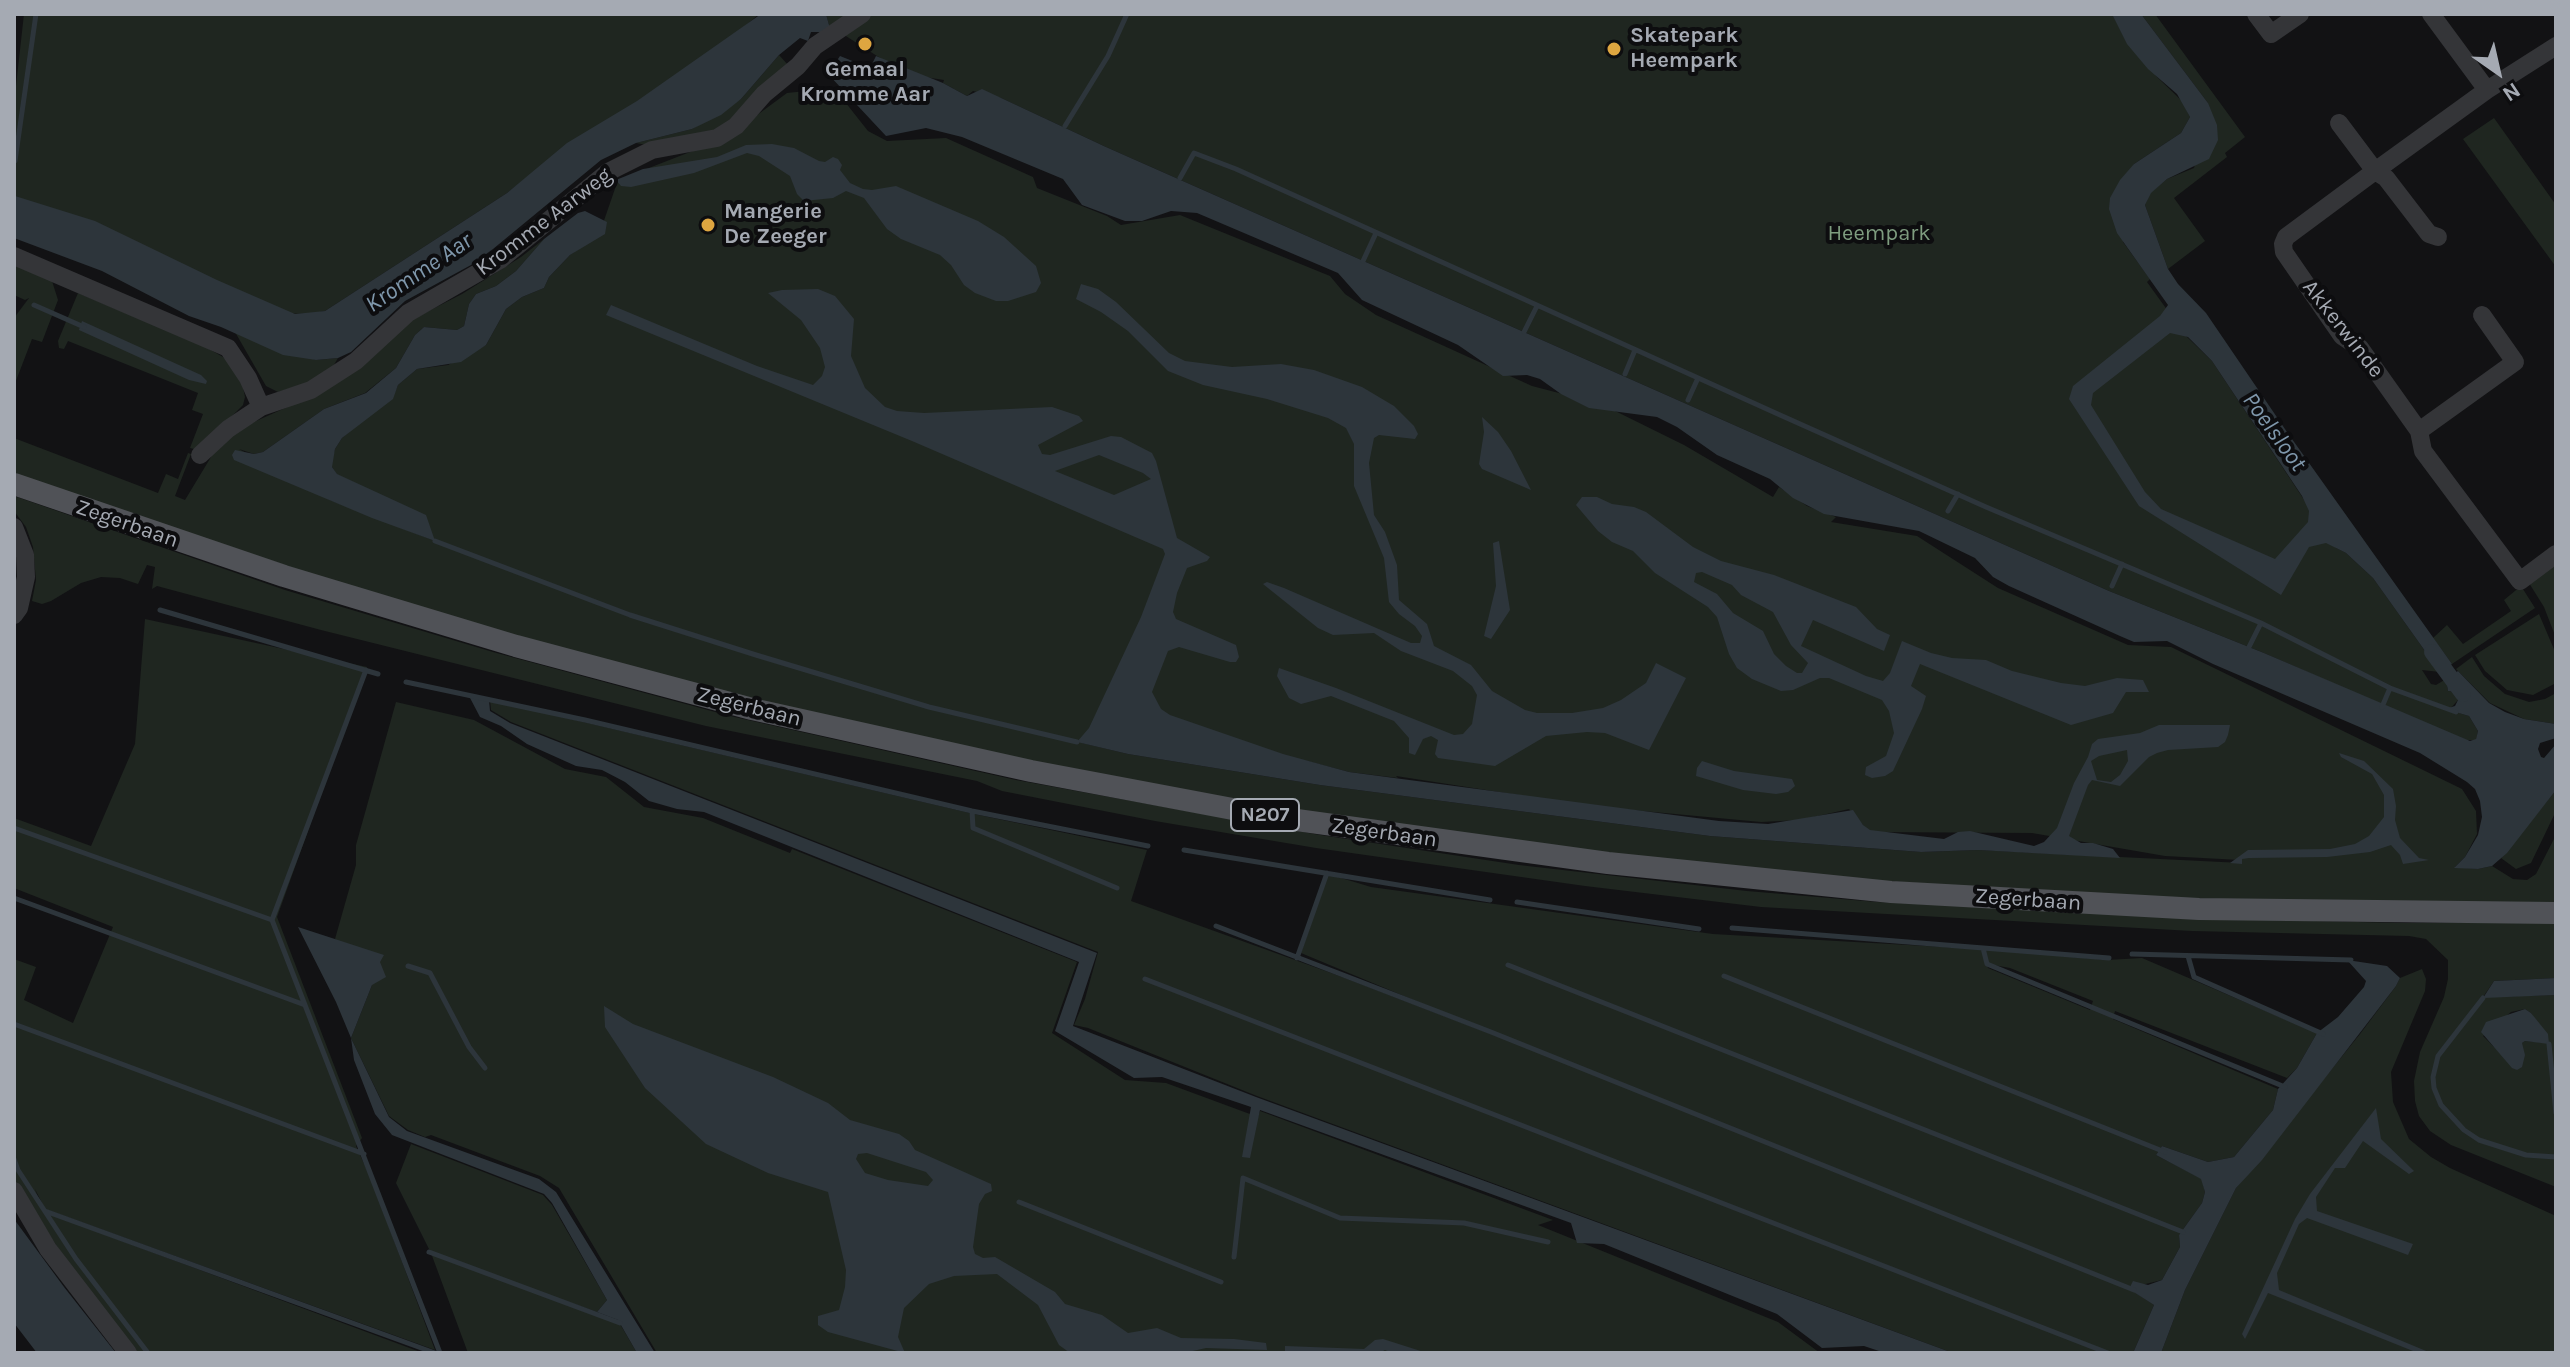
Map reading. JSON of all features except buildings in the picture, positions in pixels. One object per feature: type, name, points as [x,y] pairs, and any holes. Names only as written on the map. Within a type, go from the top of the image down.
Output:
[{"type":"main road","name":"Zegerbaan","points":[[14,484],[284,576],[516,646],[737,705],[1031,771],[1259,814],[1564,858],[1891,892],[2199,909],[2556,913]]},
{"type":"street","name":"Kromme Aarweg","points":[[200,455],[228,429],[261,407],[311,390],[356,361],[408,313],[500,260],[608,172],[652,150],[717,138],[736,126],[764,94],[798,66],[815,46],[862,14]]},
{"type":"street","points":[[2256,14],[2271,34],[2300,14]]},
{"type":"street","points":[[2431,14],[2487,90]]},
{"type":"street","name":"Akkerwinde","points":[[2556,46],[2487,90],[2375,171],[2286,237],[2283,244],[2284,252],[2342,336],[2360,348],[2419,431],[2423,451],[2520,581],[2556,554]]},
{"type":"street","points":[[2339,123],[2429,234],[2438,237]]},
{"type":"street","points":[[14,256],[228,348],[248,378],[261,407]]},
{"type":"street","points":[[2419,431],[2515,362],[2482,315]]},
{"type":"street","points":[[14,527],[25,555],[26,577],[19,608],[14,615]]},
{"type":"street","points":[[14,1191],[48,1249],[128,1353]]},
{"type":"green space","points":[[24,14],[759,14],[735,35],[507,193],[325,311],[310,314],[268,313],[14,199],[14,104]]},
{"type":"green space","name":"Heempark","points":[[826,14],[2114,14],[2157,77],[2183,102],[2190,117],[2181,133],[2134,164],[2123,242],[2186,336],[2212,361],[2336,548],[2346,553],[2373,578],[2440,672],[2422,670],[2431,684],[2436,685],[2446,679],[2448,691],[2458,692],[2458,700],[2449,710],[2469,716],[2478,731],[2476,740],[2463,740],[2264,653],[2109,591],[1001,98],[973,91],[967,96],[943,83],[944,80],[905,74],[835,29],[831,32]]},
{"type":"green space","points":[[2141,14],[2155,14],[2245,137],[2225,153],[2227,157],[2174,198],[2205,241],[2168,269],[2145,205],[2150,193],[2167,179],[2194,168],[2208,103]]},
{"type":"green space","points":[[779,55],[789,66],[732,122],[710,135],[662,148],[636,143],[692,129],[741,99]]},
{"type":"green space","points":[[834,88],[868,131],[887,141],[946,138],[1033,177],[1037,188],[1107,216],[1121,225],[1180,215],[1330,276],[1345,294],[1376,315],[1532,386],[1601,404],[1684,445],[1773,497],[1779,487],[1807,506],[1836,517],[1831,522],[1917,536],[1998,588],[2128,645],[2171,647],[2462,789],[2476,811],[2477,834],[2465,857],[2455,867],[2478,869],[2492,866],[2513,879],[2527,880],[2536,874],[2556,835],[2556,904],[2216,902],[1790,875],[1419,837],[1009,759],[684,682],[394,602],[14,474],[14,438],[158,493],[166,474],[178,479],[188,453],[191,454],[175,496],[185,500],[214,452],[236,430],[321,392],[409,321],[462,294],[544,239],[516,271],[496,286],[476,294],[469,304],[464,326],[457,330],[424,327],[415,335],[396,368],[365,393],[324,409],[263,452],[254,454],[239,449],[330,500],[435,541],[353,482],[337,475],[332,460],[342,438],[417,369],[448,365],[486,345],[506,309],[522,297],[544,288],[549,277],[570,255],[599,235],[618,180],[726,138],[787,93]],"holes":[[[1078,742],[1307,761],[1349,772],[1398,778],[1396,776],[1589,806],[1761,822],[1800,820],[1849,809],[1869,832],[2032,833],[2165,856],[2240,860],[2242,863],[1978,850],[1921,852],[1710,836],[1320,785],[1128,754]]]},
{"type":"green space","points":[[2494,118],[2556,205],[2556,267],[2463,139]]},
{"type":"green space","points":[[14,261],[52,281],[58,300],[42,342],[32,339],[14,386],[14,318],[29,298],[25,300],[14,295]]},
{"type":"green space","points":[[78,293],[202,345],[223,357],[236,367],[245,397],[243,405],[198,450],[190,448],[203,414],[192,410],[198,393],[68,341],[64,349],[59,348],[58,341]]},
{"type":"green space","points":[[235,332],[316,360],[338,358],[329,373],[278,392],[266,386]]},
{"type":"green space","points":[[14,496],[285,590],[493,652],[730,716],[1016,780],[1314,834],[1519,865],[1747,891],[1877,902],[2270,920],[2556,922],[2556,978],[2494,981],[2483,997],[2556,995],[2556,1187],[2451,1145],[2430,1131],[2419,1116],[2414,1081],[2420,1052],[2444,997],[2448,979],[2448,960],[2426,939],[2409,936],[2192,931],[1761,907],[1316,848],[1155,821],[706,726],[157,586],[152,589],[155,567],[147,565],[138,584],[120,578],[101,577],[81,583],[42,604],[32,601],[36,580],[33,547],[26,527],[14,511]],"holes":[[[2525,1009],[2531,1013],[2549,1043],[2522,1043],[2517,1070],[2483,1036],[2511,1012]]]},
{"type":"green space","points":[[2556,563],[2556,638],[2544,607],[2529,583]]},
{"type":"green space","points":[[2521,586],[2535,608],[2452,664],[2433,638],[2447,625],[2463,644],[2511,611],[2504,600]]},
{"type":"green space","points":[[2539,614],[2556,654],[2556,683],[2533,695],[2507,690],[2485,671],[2475,655]]},
{"type":"green space","points":[[145,619],[367,667],[277,917],[362,1138],[356,1146],[435,1350],[45,1209],[35,1189],[41,1206],[57,1228],[47,1213],[423,1353],[134,1353],[92,1299],[14,1182],[14,959],[36,967],[24,1000],[73,1023],[113,927],[14,888],[14,818],[91,846],[135,744]]},
{"type":"green space","points":[[2472,657],[2484,676],[2505,694],[2529,702],[2556,693],[2556,724],[2524,719],[2490,703],[2456,669]]},
{"type":"green space","points":[[490,700],[974,814],[1147,850],[1131,901],[1533,1050],[1301,953],[1328,874],[1371,887],[1713,934],[1979,949],[1983,950],[1988,968],[2090,1010],[2093,1001],[2010,968],[1988,964],[1984,949],[2107,960],[2142,958],[2317,1033],[2297,1068],[2287,1078],[2115,1011],[2113,1019],[2278,1089],[2273,1110],[2234,1157],[2208,1162],[2162,1146],[2156,1155],[2202,1179],[2205,1192],[2202,1203],[2179,1235],[2180,1247],[2162,1280],[2129,1288],[2154,1305],[2133,1353],[1953,1353],[1257,1096],[1074,1025],[1098,952],[511,722],[491,710]]},
{"type":"green space","points":[[396,702],[474,720],[565,769],[606,777],[644,807],[703,818],[790,853],[792,849],[1077,962],[1052,1033],[1125,1080],[1166,1083],[1258,1117],[1260,1111],[1553,1220],[1538,1225],[1778,1322],[1820,1353],[657,1353],[559,1188],[540,1176],[431,1135],[425,1137],[408,1130],[389,1116],[351,1038],[372,985],[335,939],[356,865],[356,845]]},
{"type":"green space","points":[[2556,790],[2556,811],[2531,863],[2516,869],[2501,858]]},
{"type":"green space","points":[[2422,969],[2426,979],[2425,991],[2391,1072],[2393,1102],[2409,1139],[2431,1157],[2556,1216],[2556,1353],[2161,1353],[2185,1290],[2236,1188],[2360,1034],[2400,978]]},
{"type":"green space","points":[[411,1144],[543,1195],[552,1205],[607,1300],[597,1312],[437,1256],[620,1324],[637,1353],[468,1353],[431,1253],[396,1183]]},
{"type":"water","name":"Kromme Aar","points":[[761,14],[826,14],[831,32],[811,32],[808,41],[800,38],[779,55],[741,99],[721,115],[692,129],[636,143],[601,160],[493,249],[471,265],[405,301],[351,352],[338,358],[316,360],[283,355],[189,316],[102,271],[14,238],[15,196],[95,221],[295,314],[325,311],[507,193],[567,143],[637,101]]},
{"type":"water","points":[[2112,14],[2141,14],[2208,103],[2217,125],[2218,140],[2209,159],[2167,179],[2151,193],[2145,205],[2168,269],[2206,313],[2452,664],[2440,672],[2373,578],[2346,553],[2326,543],[2309,547],[2281,595],[2139,506],[2069,399],[2073,386],[2160,316],[2168,305],[2117,233],[2109,209],[2110,198],[2134,164],[2181,133],[2190,117],[2177,94],[2148,69],[2127,44]],"holes":[[[2170,333],[2188,337],[2212,361],[2309,511],[2308,522],[2275,559],[2161,509],[2145,492],[2091,405],[2093,393]]]},
{"type":"water","points":[[840,56],[870,68],[876,56],[967,96],[982,89],[1106,147],[2109,591],[2470,741],[2476,739],[2478,731],[2469,716],[2445,709],[2455,706],[2458,700],[2458,692],[2448,691],[2446,679],[2458,671],[2489,703],[2505,712],[2524,719],[2556,724],[2556,738],[2540,743],[2538,749],[2544,758],[2556,744],[2556,790],[2507,853],[2492,866],[2454,868],[2465,857],[2478,835],[2482,817],[2480,801],[2475,789],[2467,782],[2420,753],[2213,664],[2167,641],[2134,642],[2120,636],[2009,586],[1993,577],[1975,558],[1919,531],[1824,514],[1793,498],[1770,479],[1717,455],[1657,417],[1589,408],[1540,379],[1527,375],[1503,376],[1458,345],[1362,300],[1338,273],[1197,213],[1171,211],[1142,221],[1125,221],[1082,205],[1063,179],[962,137],[926,128],[886,136],[828,74]]},
{"type":"water","points":[[772,144],[794,148],[819,161],[825,162],[833,157],[838,159],[842,165],[840,170],[850,183],[863,189],[896,186],[978,221],[1004,237],[1036,266],[1041,283],[1036,292],[1008,301],[996,301],[975,293],[964,285],[940,255],[901,239],[887,229],[864,198],[846,191],[833,198],[804,201],[797,194],[790,176],[759,156],[747,153],[694,173],[631,187],[621,186],[616,180],[643,169],[717,157],[746,145]]},
{"type":"water","points":[[585,211],[607,222],[605,234],[570,255],[549,277],[544,288],[522,297],[506,309],[486,345],[461,362],[417,369],[398,385],[393,399],[342,438],[335,449],[332,467],[337,474],[426,515],[435,541],[234,460],[232,455],[235,450],[254,454],[263,452],[324,409],[366,393],[396,368],[415,335],[424,327],[457,330],[464,326],[469,304],[476,294],[496,286],[516,271],[544,239]]},
{"type":"water","points":[[1081,284],[1098,289],[1116,302],[1169,353],[1185,361],[1232,367],[1281,364],[1314,370],[1362,387],[1394,406],[1418,434],[1415,439],[1379,435],[1374,438],[1369,463],[1374,515],[1385,532],[1397,565],[1399,600],[1427,624],[1434,646],[1471,665],[1492,691],[1525,710],[1572,713],[1603,708],[1646,683],[1656,663],[1686,678],[1649,750],[1605,733],[1587,732],[1546,736],[1495,766],[1438,758],[1435,754],[1438,740],[1431,736],[1423,739],[1415,755],[1409,753],[1409,738],[1394,721],[1331,696],[1301,704],[1289,698],[1277,676],[1279,668],[1454,735],[1463,734],[1472,724],[1477,695],[1472,686],[1453,671],[1401,651],[1374,633],[1333,635],[1318,628],[1263,584],[1267,582],[1284,588],[1411,643],[1420,643],[1422,636],[1415,626],[1389,602],[1384,558],[1354,486],[1354,444],[1346,428],[1328,418],[1267,399],[1203,385],[1168,371],[1128,331],[1076,299]]},
{"type":"water","points":[[818,289],[835,296],[854,319],[851,356],[865,388],[885,407],[924,413],[1052,407],[1079,416],[1083,421],[1038,445],[1042,454],[1050,455],[1111,436],[1121,437],[1152,453],[1177,538],[1210,557],[1187,568],[1173,612],[1176,619],[1236,645],[1239,657],[1236,662],[1230,662],[1179,647],[1168,651],[1152,692],[1161,709],[1170,715],[1283,754],[1349,772],[1719,821],[1768,824],[1853,810],[1870,830],[1944,839],[1958,832],[1970,831],[2034,846],[2044,842],[2057,828],[2074,783],[2092,744],[2098,739],[2140,733],[2159,725],[2230,725],[2228,735],[2218,747],[2157,753],[2120,786],[2092,780],[2069,836],[2081,843],[2113,849],[2120,858],[1978,850],[1921,852],[1710,836],[1320,785],[1128,754],[1077,742],[1089,728],[1141,617],[1165,554],[1163,549],[606,315],[611,305],[757,366],[813,385],[822,376],[825,367],[820,348],[801,320],[768,293]],"holes":[[[1099,455],[1143,473],[1151,479],[1114,495],[1055,471]],[[2127,750],[2128,761],[2120,775],[2111,782],[2097,780],[2091,761],[2099,756]]]},
{"type":"water","points":[[82,321],[201,375],[206,384],[189,380],[79,330]]},
{"type":"water","points":[[1482,417],[1498,432],[1511,451],[1531,490],[1482,469],[1479,464],[1484,432]]},
{"type":"water","points":[[1582,497],[1597,497],[1612,504],[1634,507],[1646,512],[1693,547],[1721,561],[1774,575],[1856,607],[1877,629],[1890,635],[1884,651],[1813,620],[1801,646],[1866,676],[1883,681],[1890,673],[1902,641],[1931,653],[1986,660],[2012,671],[2061,683],[2085,686],[2117,678],[2143,680],[2149,692],[2126,692],[2113,713],[2071,725],[1920,664],[1911,686],[1926,696],[1922,709],[1893,771],[1872,778],[1865,775],[1866,767],[1886,756],[1894,733],[1889,711],[1882,700],[1829,678],[1781,691],[1752,679],[1737,668],[1717,617],[1708,607],[1655,573],[1633,551],[1612,542],[1576,505]],"holes":[[[1702,572],[1732,585],[1741,595],[1773,612],[1791,645],[1808,663],[1802,673],[1786,666],[1774,654],[1763,631],[1733,613],[1717,594],[1694,582],[1696,573]]]},
{"type":"water","points":[[1499,541],[1510,610],[1491,639],[1484,636],[1496,586],[1493,543]]},
{"type":"water","points":[[469,696],[489,700],[490,711],[510,723],[1097,953],[1073,1026],[1256,1097],[1953,1353],[1885,1353],[1864,1346],[1822,1348],[1777,1314],[1604,1244],[1577,1243],[1571,1223],[1260,1110],[1250,1158],[1242,1157],[1251,1107],[1162,1077],[1134,1078],[1055,1031],[1079,962],[704,812],[649,801],[625,782],[602,770],[576,766],[527,744],[501,726],[480,717]]},
{"type":"water","points":[[2339,753],[2364,761],[2393,789],[2395,820],[2400,838],[2419,858],[2429,860],[2403,864],[2391,845],[2370,852],[2327,857],[2249,858],[2242,859],[2242,864],[2230,863],[2248,850],[2330,849],[2355,844],[2369,836],[2384,817],[2384,795],[2372,774]]},
{"type":"water","points":[[1702,761],[1734,771],[1792,779],[1795,786],[1788,792],[1776,794],[1743,790],[1696,776]]},
{"type":"water","points":[[298,927],[384,955],[380,962],[386,977],[372,985],[351,1038],[336,1002]]},
{"type":"water","points":[[2347,960],[2387,966],[2400,978],[2262,1160],[2236,1188],[2185,1290],[2161,1353],[2133,1353],[2154,1305],[2129,1289],[2133,1281],[2148,1285],[2162,1280],[2180,1247],[2179,1235],[2202,1203],[2205,1192],[2201,1179],[2156,1155],[2162,1146],[2208,1162],[2234,1157],[2273,1110],[2278,1089],[2297,1068],[2317,1033],[2338,1017],[2364,987],[2366,981]]},
{"type":"water","points":[[2556,978],[2556,995],[2483,998],[2494,981]]},
{"type":"water","points":[[604,1006],[633,1024],[773,1077],[828,1103],[850,1120],[899,1134],[915,1150],[991,1184],[992,1191],[985,1194],[979,1204],[973,1247],[975,1254],[983,1258],[995,1257],[1055,1292],[1065,1304],[1102,1315],[1128,1333],[1157,1328],[1181,1338],[1266,1343],[1267,1350],[1206,1348],[1184,1353],[1070,1353],[1059,1345],[1038,1305],[997,1274],[954,1276],[929,1284],[904,1308],[898,1337],[905,1353],[828,1332],[818,1325],[818,1316],[839,1310],[846,1270],[828,1192],[768,1173],[706,1144],[645,1088],[605,1027]],"holes":[[[867,1153],[926,1172],[933,1180],[928,1186],[888,1180],[865,1173],[856,1159],[858,1154]]]},
{"type":"water","points":[[2525,1009],[2548,1034],[2549,1044],[2522,1043],[2525,1055],[2522,1067],[2517,1070],[2481,1032],[2486,1022]]},
{"type":"water","points":[[351,1038],[389,1117],[407,1131],[539,1179],[556,1192],[655,1353],[637,1353],[618,1320],[597,1312],[607,1300],[544,1194],[392,1135],[375,1114],[354,1060]]},
{"type":"water","points":[[2376,1108],[2381,1139],[2414,1171],[2409,1174],[2363,1141],[2345,1168],[2335,1168],[2316,1197],[2317,1211],[2413,1244],[2408,1255],[2307,1218],[2299,1224],[2277,1273],[2279,1290],[2431,1353],[2418,1353],[2268,1293],[2245,1339],[2242,1334],[2295,1219],[2310,1194]]},
{"type":"water","points":[[14,1219],[116,1353],[37,1353],[14,1323]]},
{"type":"water","points":[[1383,1339],[1427,1353],[1392,1353],[1385,1350],[1379,1353],[1285,1353],[1285,1346],[1364,1349],[1375,1340]]},
{"type":"waterway","points":[[15,161],[36,14]]},
{"type":"waterway","points":[[1065,126],[1108,56],[1127,14]]},
{"type":"waterway","points":[[1180,178],[1194,153],[1236,169],[1986,507],[2261,623],[2390,688],[2456,712]]},
{"type":"waterway","points":[[1363,261],[1376,233]]},
{"type":"waterway","points":[[34,305],[84,327]]},
{"type":"waterway","points":[[1524,332],[1537,306]]},
{"type":"waterway","points":[[1625,374],[1635,350]]},
{"type":"waterway","points":[[1688,400],[1698,378]]},
{"type":"waterway","points":[[1948,511],[1958,494]]},
{"type":"waterway","points":[[435,541],[630,615],[756,655],[929,707],[1077,742]]},
{"type":"waterway","points":[[2112,586],[2122,564]]},
{"type":"waterway","points":[[160,610],[378,674]]},
{"type":"waterway","points":[[2249,647],[2261,623]]},
{"type":"waterway","name":"Poelsloot","points":[[2432,652],[2463,694]]},
{"type":"waterway","points":[[14,828],[272,920],[366,670]]},
{"type":"waterway","points":[[406,682],[585,720],[972,811],[1148,846]]},
{"type":"waterway","points":[[2382,707],[2390,688]]},
{"type":"waterway","points":[[972,811],[973,828],[1117,888]]},
{"type":"waterway","points":[[1184,850],[1490,900]]},
{"type":"waterway","points":[[1297,958],[1327,873]]},
{"type":"waterway","points":[[14,898],[305,1005]]},
{"type":"waterway","points":[[1517,902],[1699,929]]},
{"type":"waterway","points":[[272,920],[440,1353]]},
{"type":"waterway","points":[[1216,926],[1491,1032],[2134,1290]]},
{"type":"waterway","points":[[1732,928],[2109,958]]},
{"type":"waterway","points":[[1983,948],[1987,964],[2285,1087]]},
{"type":"waterway","points":[[2132,954],[2351,960]]},
{"type":"waterway","points":[[2188,956],[2194,977],[2323,1034]]},
{"type":"waterway","points":[[1508,965],[2183,1232]]},
{"type":"waterway","points":[[408,966],[430,973],[469,1047],[485,1068]]},
{"type":"waterway","points":[[1724,976],[2165,1152]]},
{"type":"waterway","points":[[1145,979],[2108,1353]]},
{"type":"waterway","points":[[2483,998],[2438,1056],[2433,1077],[2441,1105],[2464,1130],[2479,1140],[2526,1155],[2556,1157]]},
{"type":"waterway","points":[[14,1024],[364,1154]]},
{"type":"waterway","points":[[2549,1044],[2556,1113]]},
{"type":"waterway","points":[[14,1159],[76,1259],[148,1353]]},
{"type":"waterway","points":[[1234,1257],[1243,1178],[1340,1218],[1464,1223],[1548,1242]]},
{"type":"waterway","points":[[1019,1202],[1221,1282]]},
{"type":"waterway","points":[[45,1211],[435,1353]]},
{"type":"waterway","points":[[429,1252],[620,1323]]},
{"type":"place","name":"Gemaal Kromme Aar","points":[[865,44]]},
{"type":"place","name":"Skatepark Heempark","points":[[1614,49]]},
{"type":"place","name":"Mangerie De Zeeger","points":[[708,225]]}]
